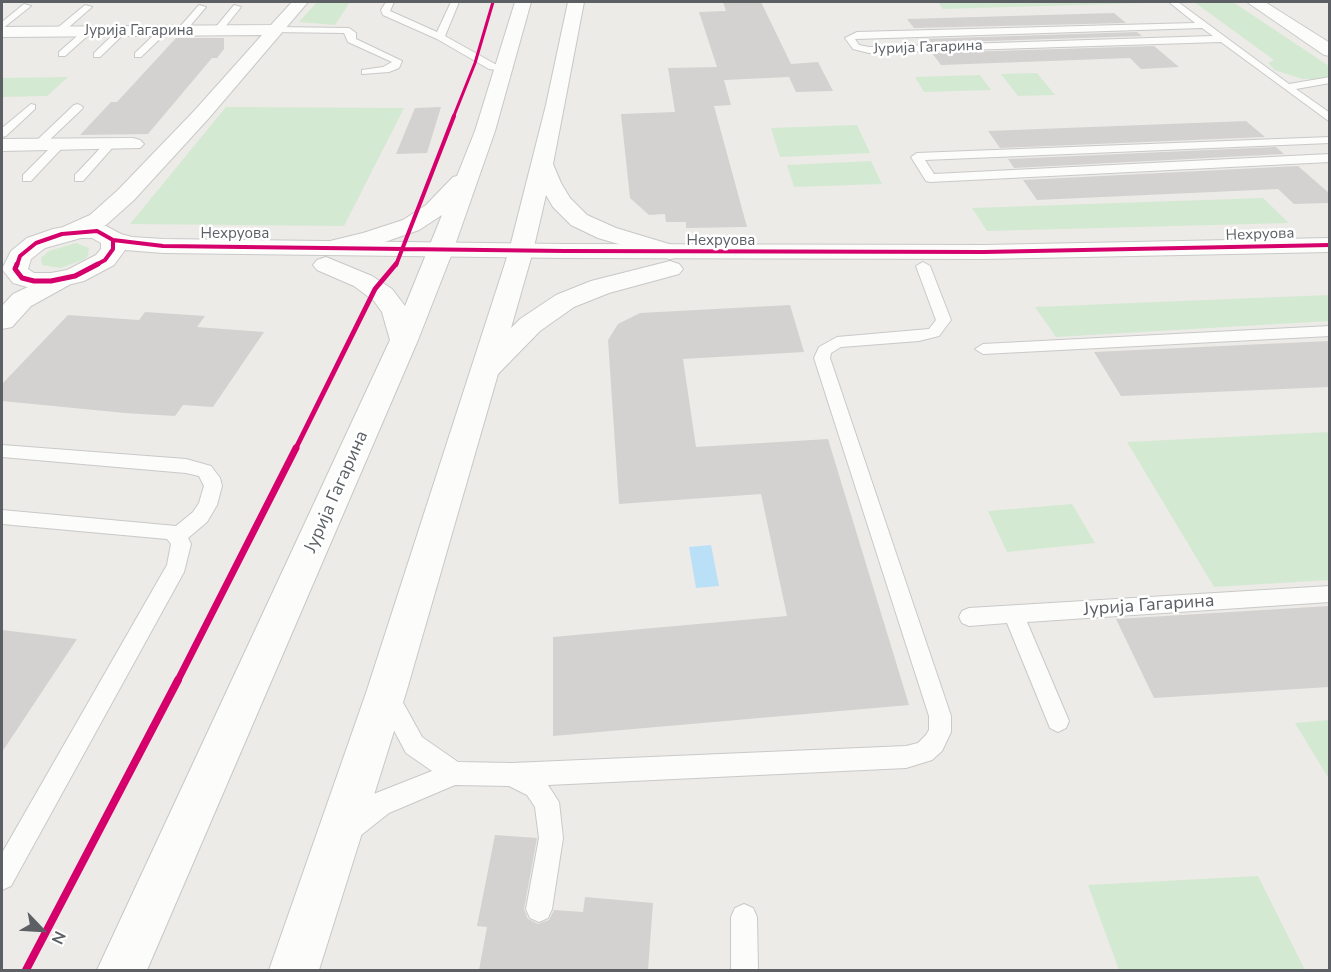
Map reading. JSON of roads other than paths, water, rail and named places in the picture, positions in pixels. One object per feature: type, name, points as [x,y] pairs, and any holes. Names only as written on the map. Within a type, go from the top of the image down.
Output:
[{"type":"street","points":[[16,277],[60,280],[89,271],[110,255],[113,249],[108,229],[202,114],[300,2]]},
{"type":"street","name":"Јурија Гагарина","points":[[122,970],[404,340],[438,258],[473,165],[523,2]]},
{"type":"street","points":[[294,970],[386,693],[486,372],[542,164],[576,2]]},
{"type":"street","points":[[1255,2],[1329,51]]},
{"type":"street","name":"Јурија Гагарина","points":[[2,32],[276,30]]},
{"type":"street","points":[[2,145],[133,144]]},
{"type":"street","points":[[542,164],[561,202],[579,220],[670,261]]},
{"type":"street","points":[[330,256],[422,218],[445,200],[473,165]]},
{"type":"street","name":"Нехруова","points":[[44,240],[72,232],[108,229],[163,246],[330,256],[923,266],[1329,259]]},
{"type":"street","points":[[2,242],[44,240]]},
{"type":"street","points":[[2,321],[24,252],[44,240]]},
{"type":"street","name":"Нехруова","points":[[670,261],[1329,245]]},
{"type":"street","points":[[330,256],[382,295],[395,311],[404,340]]},
{"type":"street","name":"Нехруова","points":[[89,271],[129,266],[330,256]]},
{"type":"street","points":[[486,372],[530,325],[565,300],[670,261]]},
{"type":"lane","points":[[390,2],[385,12],[440,37],[489,65],[504,68]]},
{"type":"lane","points":[[440,37],[455,2]]},
{"type":"lane","points":[[1173,2],[1329,119]]},
{"type":"lane","points":[[2,26],[27,6]]},
{"type":"lane","points":[[58,32],[88,7]]},
{"type":"lane","points":[[182,31],[202,7]]},
{"type":"lane","points":[[218,30],[237,7]]},
{"type":"lane","name":"Јурија Гагарина","points":[[1204,25],[869,34],[850,38],[856,47],[869,50],[1223,39]]},
{"type":"lane","points":[[276,30],[346,30],[351,33],[351,40],[397,61],[395,66],[385,70],[366,72]]},
{"type":"lane","points":[[62,54],[88,31]]},
{"type":"lane","points":[[97,54],[122,31]]},
{"type":"lane","points":[[138,55],[163,31]]},
{"type":"lane","points":[[1287,87],[1329,80]]},
{"type":"lane","points":[[1287,87],[1329,90]]},
{"type":"lane","points":[[2,134],[31,107]]},
{"type":"lane","points":[[27,178],[48,145],[78,107]]},
{"type":"lane","points":[[1329,140],[917,157],[930,178],[1329,158]]},
{"type":"lane","points":[[79,178],[110,144]]},
{"type":"lane","points":[[338,837],[380,804],[455,772],[512,775],[906,757],[924,752],[934,743],[940,732],[940,716],[822,358],[824,351],[837,342],[934,333],[944,320],[923,266]]},
{"type":"lane","points":[[983,349],[1329,331]]},
{"type":"lane","points":[[2,451],[186,466],[206,471],[213,486],[208,505],[200,517],[177,536]]},
{"type":"lane","points":[[2,517],[161,531],[177,536],[181,544],[177,566],[2,877]]},
{"type":"lane","name":"Јурија Гагарина","points":[[969,617],[1329,594]]},
{"type":"lane","points":[[1014,615],[1058,721]]},
{"type":"lane","points":[[386,693],[414,745],[455,772]]},
{"type":"lane","points":[[512,775],[535,787],[547,802],[551,838],[539,909]]},
{"type":"lane","points":[[744,917],[745,970]]},
{"type":"water","points":[[711,545],[719,586],[696,588],[689,547]]}]
